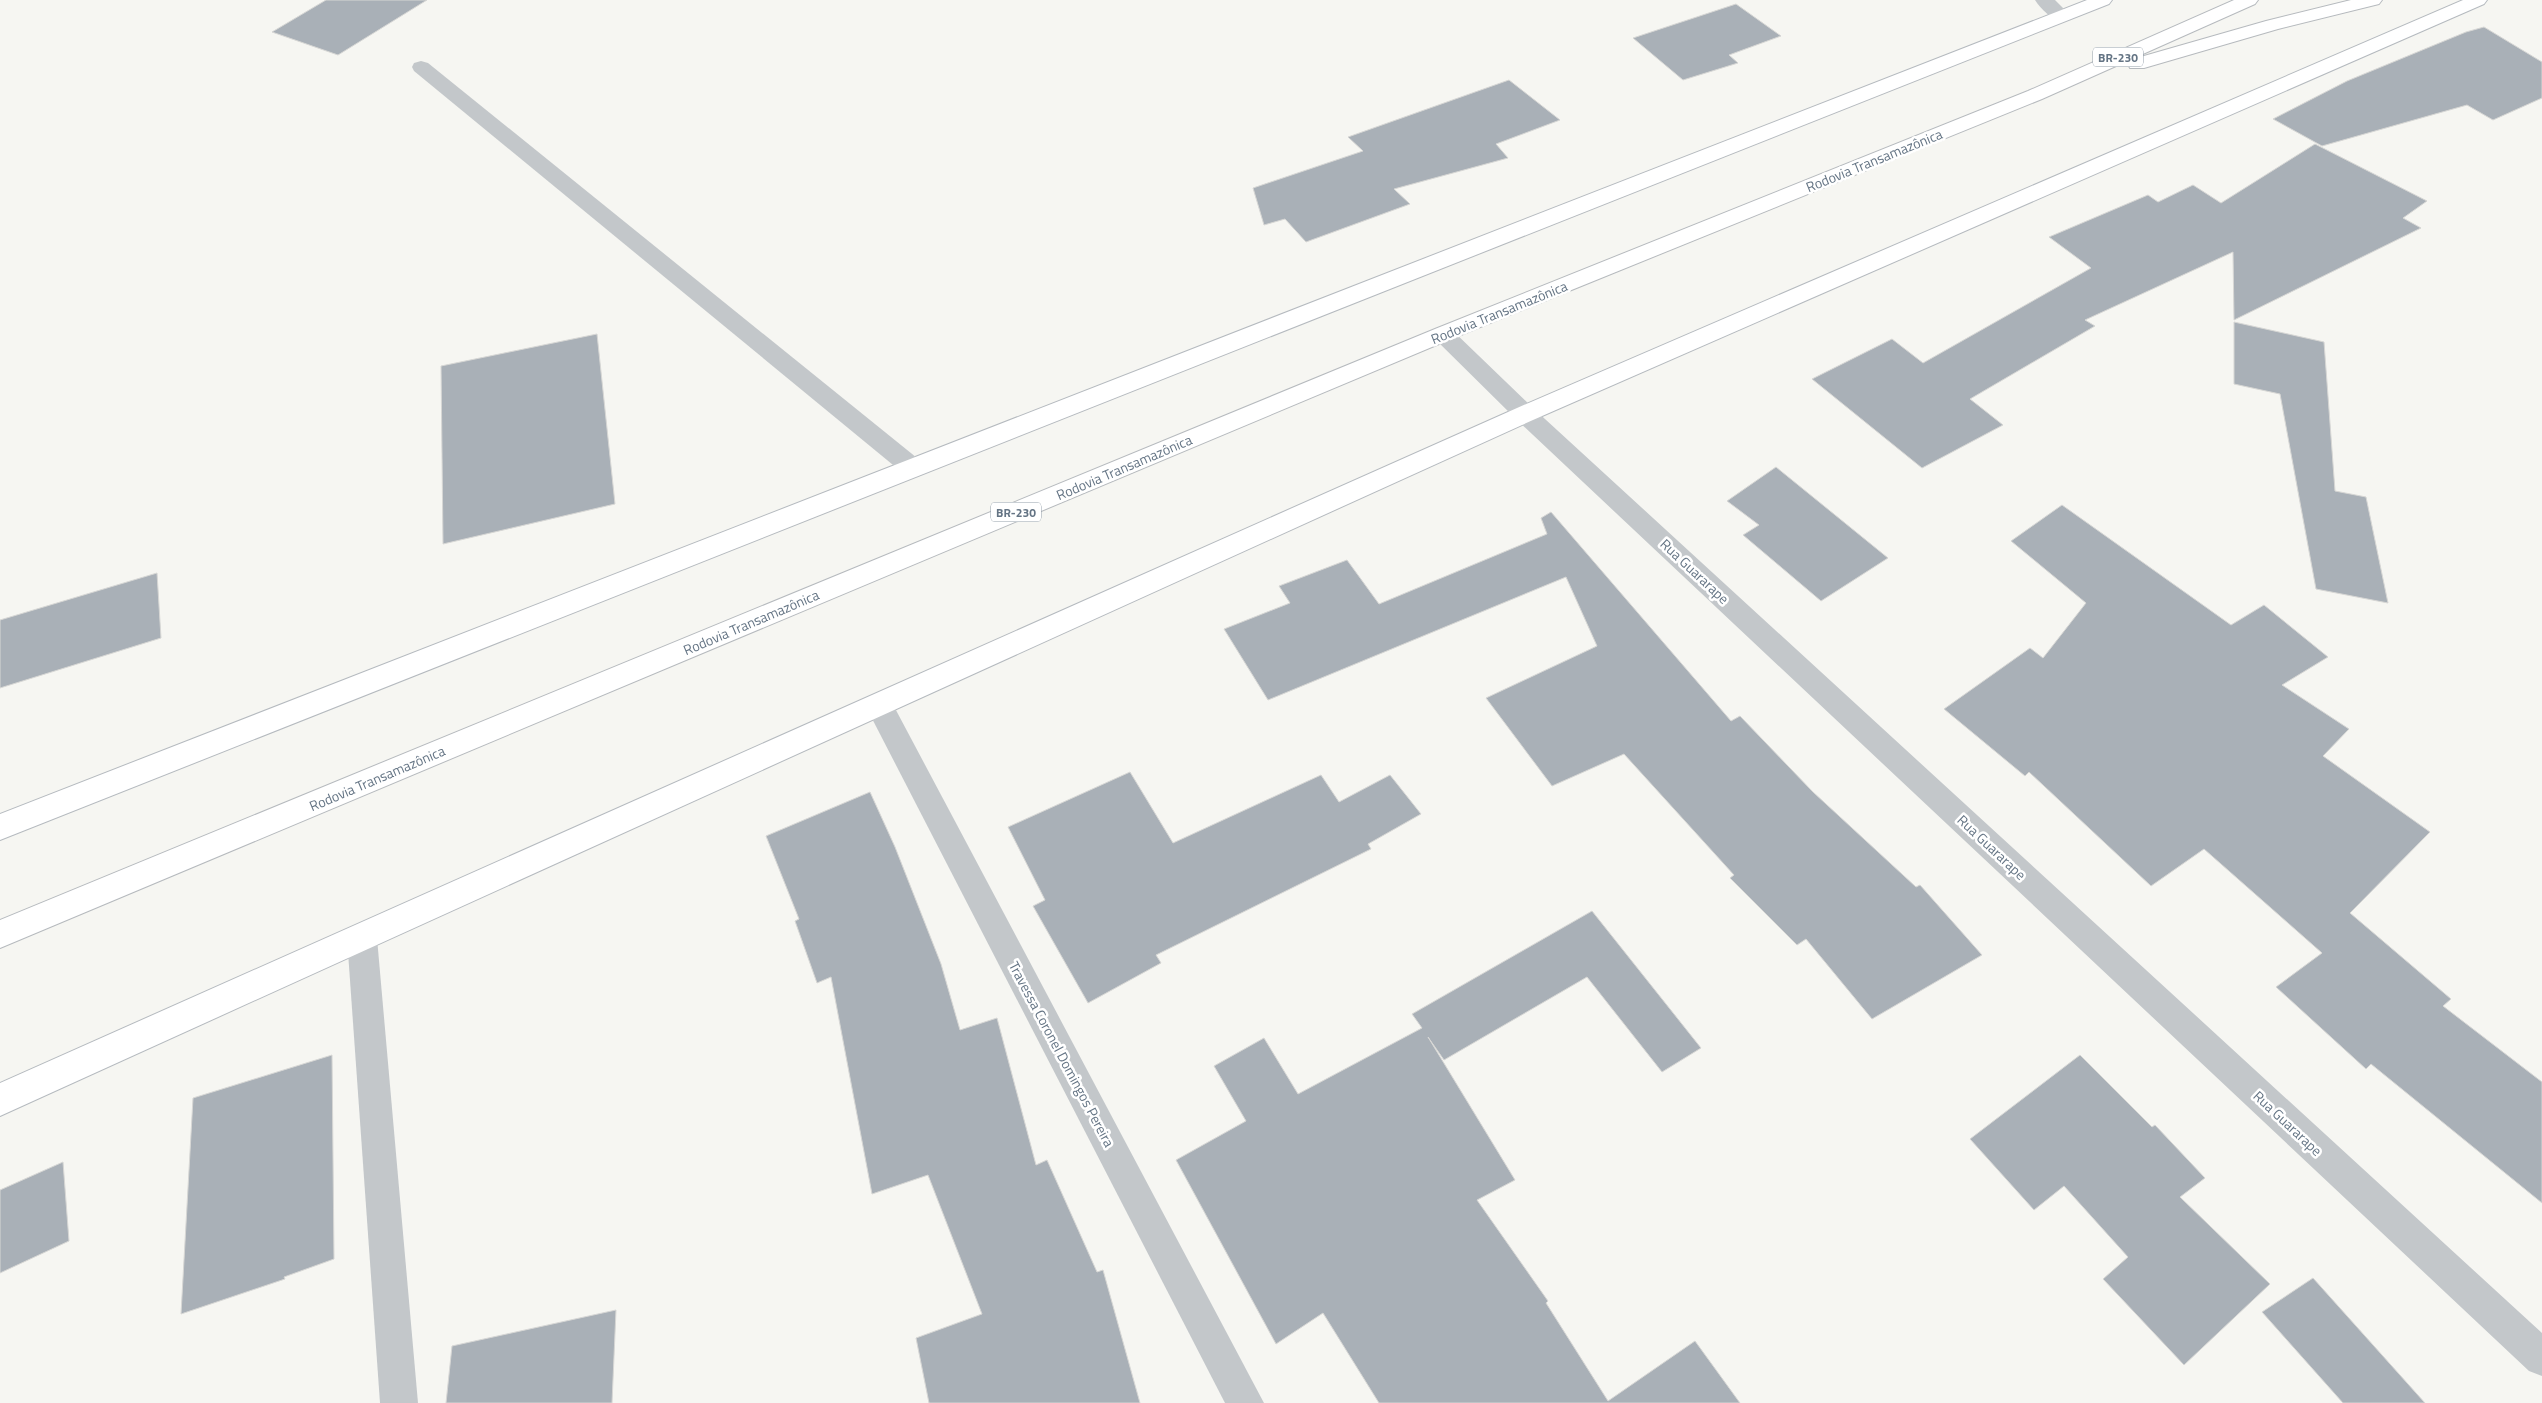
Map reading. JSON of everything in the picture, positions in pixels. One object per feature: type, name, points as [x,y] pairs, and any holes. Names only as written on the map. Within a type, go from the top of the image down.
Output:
[{"type":"main road","points":[[0,827],[2103,0]]},
{"type":"main road","points":[[2202,19],[2229,0]]},
{"type":"main road","name":"Rodovia Transamazônica","points":[[0,934],[1443,334],[2035,95],[2202,19],[2249,0]]},
{"type":"main road","points":[[2035,95],[2272,25],[2373,0]]},
{"type":"main road","points":[[0,1100],[1525,414],[2478,0]]},
{"type":"street","points":[[2044,0],[2062,16]]},
{"type":"street","points":[[421,67],[913,468]]},
{"type":"street","name":"Rua Guararape","points":[[1443,334],[1525,414],[2542,1358]]},
{"type":"street","name":"Travessa Coronel Domingos Pereira","points":[[879,705],[1245,1403]]},
{"type":"street","points":[[362,938],[399,1403]]},
{"type":"building","points":[[326,0],[427,0],[338,55],[272,32]]},
{"type":"building","points":[[1736,4],[1781,36],[1729,55],[1738,63],[1683,80],[1633,38]]},
{"type":"building","points":[[2484,27],[2542,62],[2542,98],[2493,120],[2467,105],[2322,146],[2273,119],[2347,81],[2466,32]]},
{"type":"building","points":[[1509,80],[1560,120],[1496,144],[1508,158],[1394,189],[1410,204],[1306,242],[1285,219],[1264,225],[1253,188],[1363,151],[1348,137]]},
{"type":"building","points":[[2315,144],[2427,201],[2403,218],[2421,228],[2234,320],[2233,252],[2085,320],[2095,326],[1970,399],[2003,425],[1922,468],[1812,379],[1892,339],[1923,363],[2091,268],[2049,237],[2148,195],[2158,202],[2193,185],[2221,203]]},
{"type":"building","points":[[2234,322],[2324,342],[2335,491],[2366,497],[2388,603],[2316,589],[2280,394],[2234,384]]},
{"type":"building","points":[[597,334],[615,504],[443,544],[441,366]]},
{"type":"building","points":[[1776,467],[1888,558],[1821,601],[1743,535],[1759,525],[1727,501]]},
{"type":"building","points":[[2062,505],[2231,625],[2264,605],[2328,657],[2282,685],[2349,729],[2323,756],[2430,832],[2350,913],[2451,999],[2443,1006],[2542,1082],[2542,1203],[2371,1064],[2366,1069],[2276,987],[2322,953],[2204,849],[2151,886],[2029,772],[2025,776],[1944,709],[2030,648],[2043,658],[2086,603],[2011,541]]},
{"type":"building","points":[[1551,512],[1731,721],[1740,716],[1813,792],[1916,887],[1920,885],[1982,955],[1872,1019],[1806,939],[1797,945],[1730,878],[1734,875],[1624,754],[1552,786],[1486,698],[1597,646],[1566,577],[1268,700],[1224,629],[1290,603],[1279,586],[1347,560],[1379,604],[1547,534],[1541,518]]},
{"type":"building","points":[[157,573],[161,638],[0,688],[0,620]]},
{"type":"building","points":[[1130,772],[1173,843],[1321,775],[1339,802],[1390,775],[1421,814],[1368,844],[1371,849],[1156,955],[1161,963],[1088,1003],[1033,906],[1045,900],[1008,827]]},
{"type":"building","points":[[870,792],[895,847],[941,964],[960,1030],[997,1018],[1036,1165],[1047,1160],[1097,1272],[1103,1270],[1140,1403],[929,1403],[916,1338],[982,1314],[928,1175],[872,1194],[831,977],[817,983],[795,921],[799,919],[766,836]]},
{"type":"building","points":[[1592,911],[1701,1048],[1662,1072],[1587,977],[1444,1060],[1428,1037],[1515,1180],[1477,1200],[1548,1301],[1546,1303],[1608,1401],[1695,1341],[1740,1403],[1379,1403],[1323,1313],[1276,1344],[1176,1160],[1246,1121],[1214,1066],[1264,1038],[1298,1094],[1422,1028],[1412,1014]]},
{"type":"building","points":[[332,1055],[334,1259],[284,1277],[285,1279],[181,1314],[193,1098]]},
{"type":"building","points":[[2080,1055],[2152,1127],[2155,1125],[2205,1178],[2180,1197],[2270,1284],[2184,1365],[2103,1279],[2128,1257],[2064,1186],[2034,1210],[1970,1139]]},
{"type":"building","points":[[63,1162],[69,1241],[0,1273],[0,1190]]},
{"type":"building","points":[[2313,1278],[2425,1403],[2343,1403],[2262,1312]]},
{"type":"building","points":[[616,1310],[612,1403],[446,1403],[452,1346]]}]
